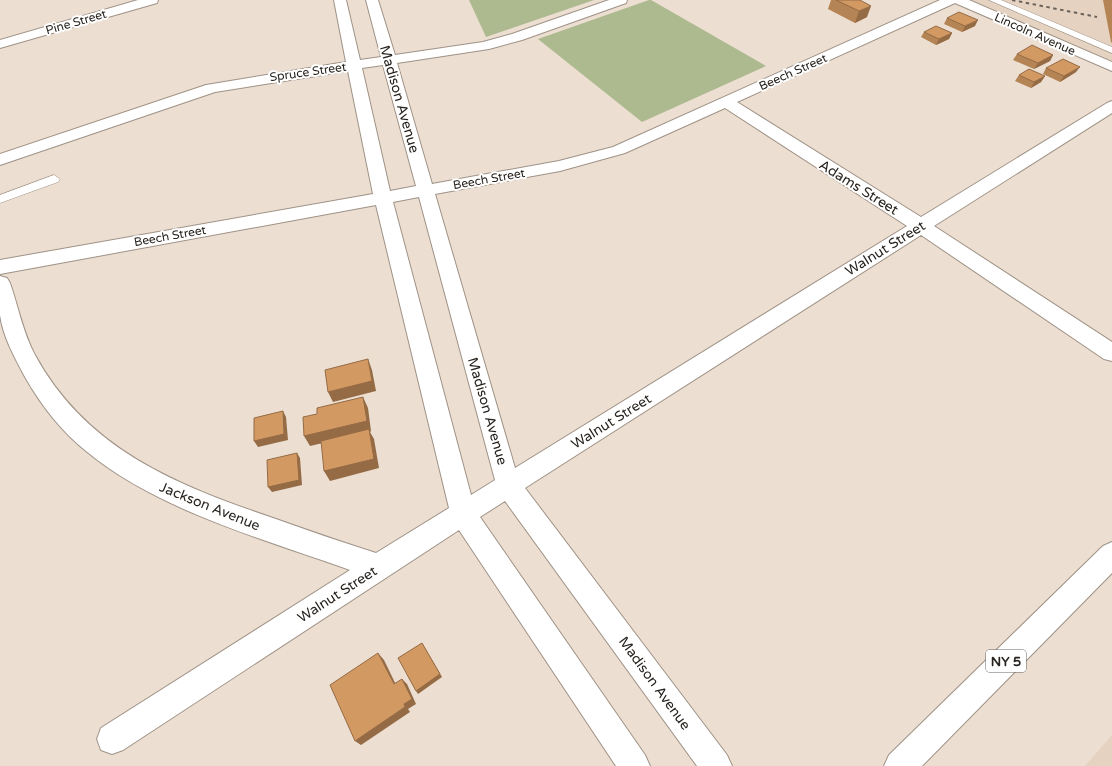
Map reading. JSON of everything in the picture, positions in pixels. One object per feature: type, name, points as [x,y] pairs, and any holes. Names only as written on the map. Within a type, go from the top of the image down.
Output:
[{"type":"main road","name":"Pine Street","points":[[0,44],[152,0]]},
{"type":"main road","points":[[340,0],[383,198],[463,514],[634,766]]},
{"type":"main road","name":"Madison Avenue","points":[[372,0],[508,485],[716,766]]},
{"type":"main road","name":"Spruce Street","points":[[0,160],[211,88],[236,82],[484,46],[516,37],[621,0]]},
{"type":"main road","name":"Beech Street","points":[[0,267],[592,159],[619,150],[951,0]]},
{"type":"main road","name":"Lincoln Avenue","points":[[958,0],[1112,68]]},
{"type":"main road","name":"Adams Street","points":[[726,102],[921,226],[1112,353]]},
{"type":"main road","name":"Walnut Street","points":[[112,739],[378,567],[1112,106]]},
{"type":"main road","name":"Jackson Avenue","points":[[0,283],[25,357],[57,408],[72,426],[111,458],[149,481],[197,503],[378,567]]},
{"type":"main road","name":"NY 5","points":[[900,766],[1112,555]]},
{"type":"lane","points":[[993,0],[1112,50]]},
{"type":"lane","points":[[0,199],[54,179]]},
{"type":"shaded area","points":[[968,0],[1112,0],[1112,63]]},
{"type":"shaded area","points":[[1112,735],[1112,766],[1085,766]]},
{"type":"green space","points":[[469,0],[594,0],[486,37]]},
{"type":"green space","points":[[649,0],[766,66],[642,122],[538,39]]},
{"type":"building","points":[[836,0],[860,0],[871,6],[859,11]]},
{"type":"building","points":[[959,12],[978,20],[965,26],[947,18]]},
{"type":"building","points":[[936,26],[952,33],[939,39],[924,32]]},
{"type":"building","points":[[1032,45],[1053,55],[1038,63],[1017,54]]},
{"type":"building","points":[[1063,59],[1080,67],[1064,76],[1046,68]]},
{"type":"building","points":[[1029,69],[1045,76],[1034,82],[1019,75]]},
{"type":"building","points":[[368,359],[372,381],[328,392],[325,370]]},
{"type":"building","points":[[363,397],[367,421],[304,436],[303,417],[317,414],[317,408]]},
{"type":"building","points":[[283,411],[284,434],[254,441],[254,418]]},
{"type":"building","points":[[369,429],[374,459],[324,471],[321,441]]},
{"type":"building","points":[[297,453],[299,480],[268,487],[267,460]]},
{"type":"building","points":[[422,643],[440,674],[416,691],[398,658]]},
{"type":"building","points":[[378,653],[394,684],[402,679],[412,699],[404,704],[405,707],[355,741],[330,685]]},
{"type":"railway","points":[[1012,0],[1097,17]]}]
